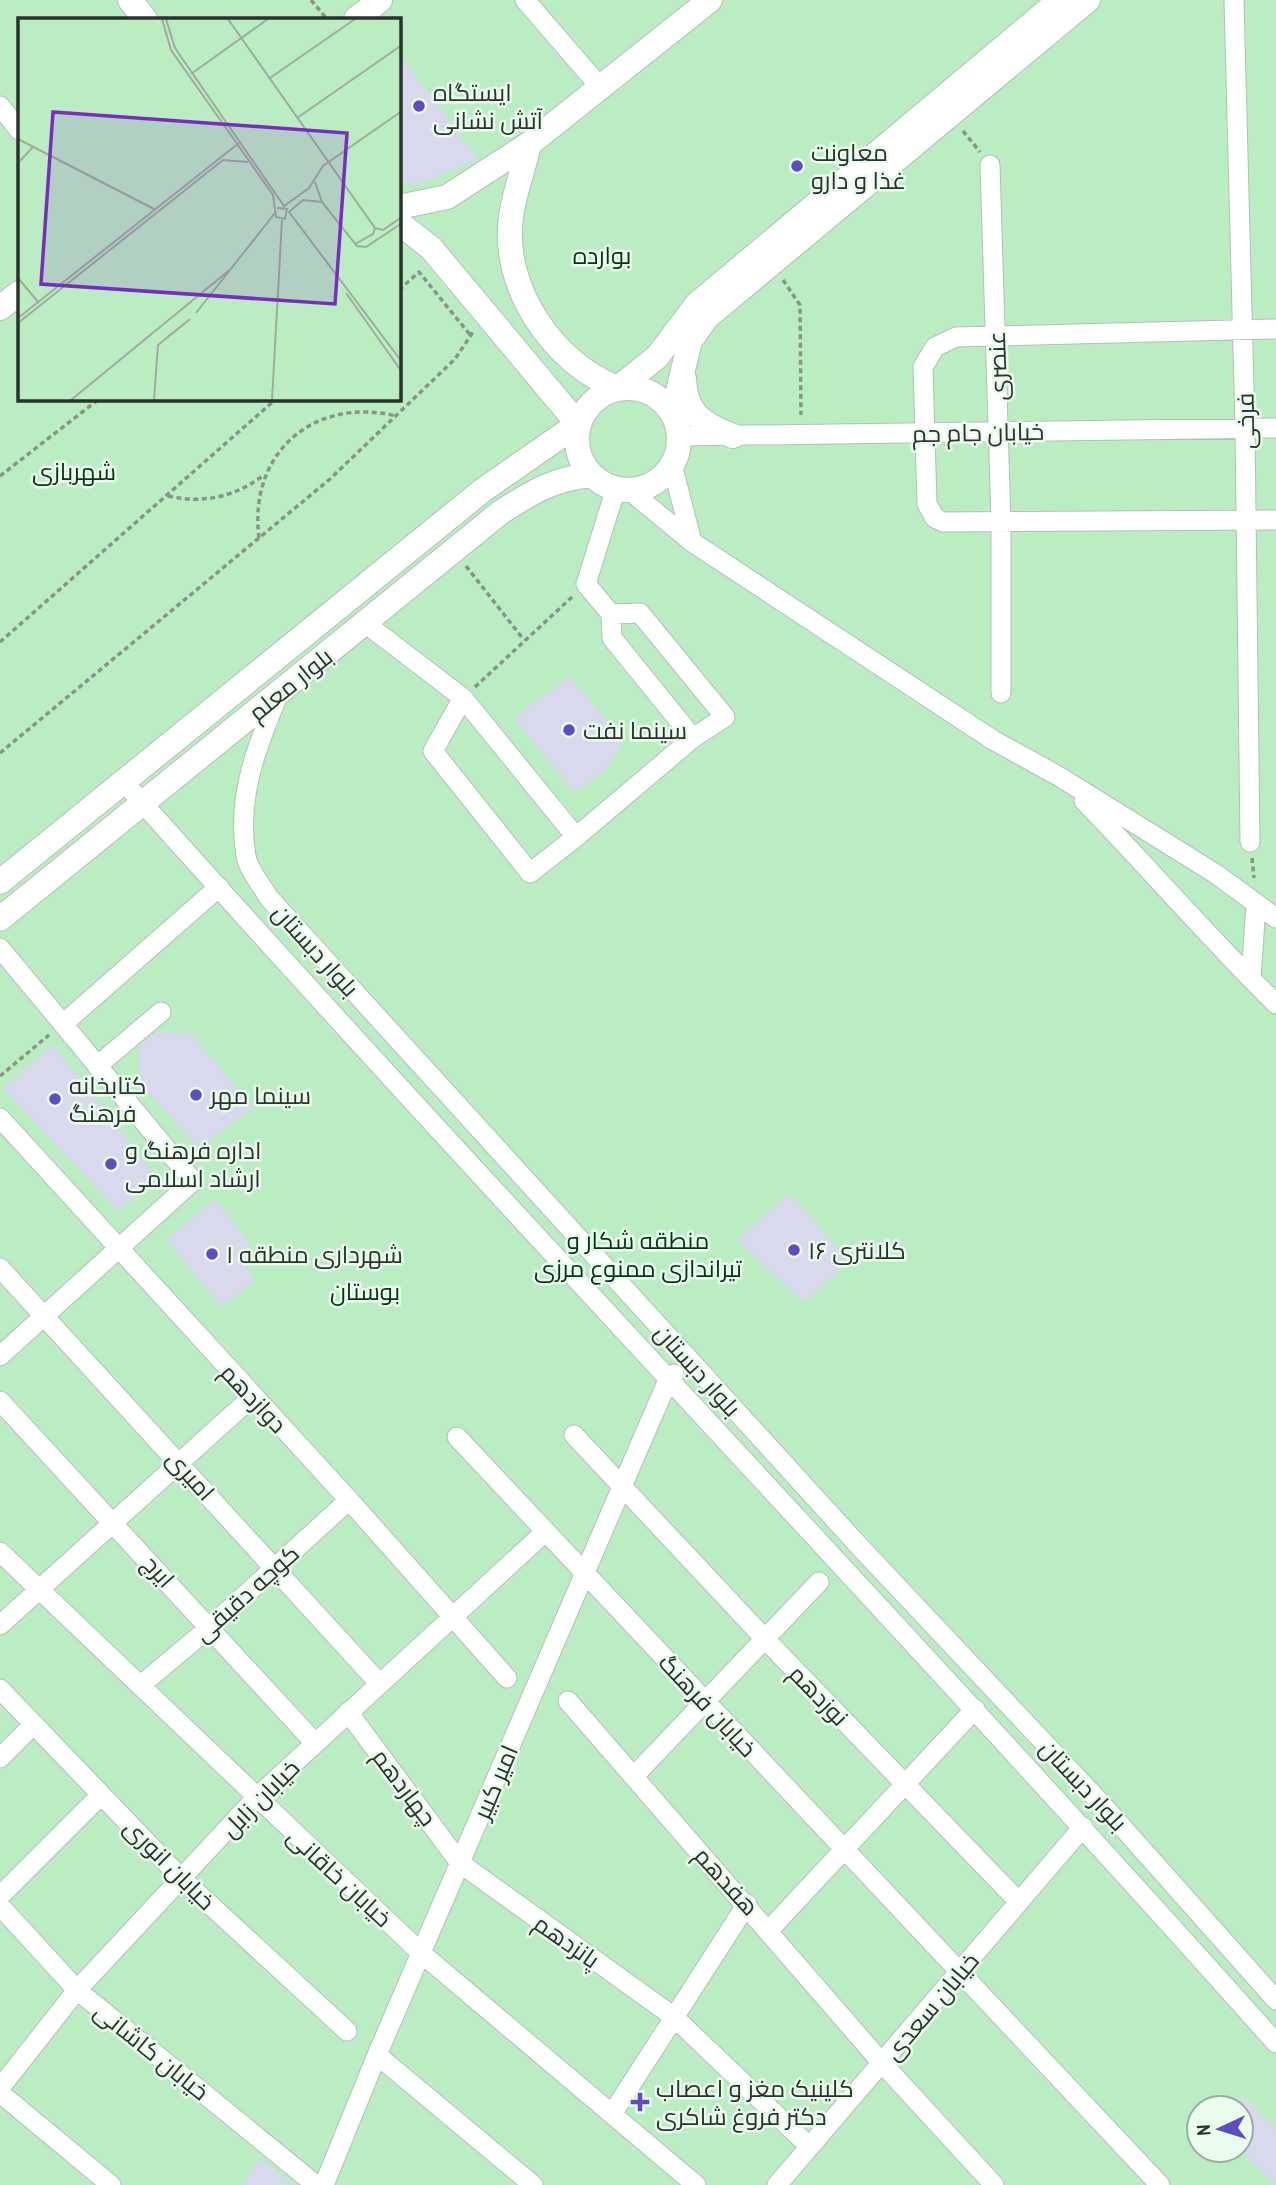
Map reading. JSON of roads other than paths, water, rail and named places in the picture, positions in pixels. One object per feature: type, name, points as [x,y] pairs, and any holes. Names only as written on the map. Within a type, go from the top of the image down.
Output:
[{"type":"main road","points":[[130,0],[144,18]]},
{"type":"main road","points":[[357,18],[380,0]]},
{"type":"main road","points":[[401,207],[447,197],[529,144],[710,0]]},
{"type":"main road","points":[[1060,0],[697,304],[657,357],[586,410],[578,424],[578,443],[582,460],[592,475],[623,489],[646,486],[662,477],[672,464],[680,436],[673,412],[690,341],[708,317],[1088,0]]},
{"type":"main road","points":[[529,144],[511,217],[511,253],[519,287],[536,318],[561,350],[586,373],[618,388],[639,389],[653,394],[673,412]]},
{"type":"main road","points":[[401,225],[431,248],[578,424]]},
{"type":"main road","points":[[685,361],[685,397],[693,414],[704,424],[733,436]]},
{"type":"main road","name":"بلوار معلم","points":[[0,882],[483,490],[578,424]]},
{"type":"main road","name":"بلوار معلم","points":[[0,919],[501,512],[541,486],[566,477],[592,475]]},
{"type":"street","points":[[525,0],[601,88]]},
{"type":"street","name":"فرخی","points":[[1234,0],[1245,428],[1250,842]]},
{"type":"street","points":[[0,106],[18,129]]},
{"type":"street","name":"عنصری","points":[[990,165],[1002,522],[1001,693]]},
{"type":"street","points":[[1276,329],[956,337],[944,341],[927,356],[923,367],[927,504],[935,518],[951,524],[1276,520]]},
{"type":"street","name":"خیابان جام جم","points":[[680,436],[1276,428]]},
{"type":"street","points":[[672,464],[692,542]]},
{"type":"street","points":[[693,738],[612,638],[611,614],[586,584],[623,489],[692,542],[993,740],[1060,777],[1216,874],[1276,918]]},
{"type":"street","points":[[463,698],[433,751],[530,873],[693,738],[725,717],[640,613],[611,614]]},
{"type":"street","points":[[365,623],[463,698],[576,837]]},
{"type":"street","name":"بلوار دبستان","points":[[279,693],[252,757],[245,807],[246,858],[269,898],[689,1361],[1091,1792],[1276,2000]]},
{"type":"street","points":[[1060,777],[1276,1004]]},
{"type":"street","name":"بلوار دبستان","points":[[123,781],[668,1380],[1083,1827],[1276,2043]]},
{"type":"street","points":[[62,1024],[219,887]]},
{"type":"street","points":[[1251,979],[1256,904]]},
{"type":"street","points":[[0,948],[193,1181],[0,1356]]},
{"type":"street","points":[[97,1066],[161,1012]]},
{"type":"street","name":"دوازدهم","points":[[0,1118],[252,1398],[349,1500],[507,1678]]},
{"type":"street","name":"امیری","points":[[0,1268],[379,1683]]},
{"type":"street","points":[[668,1380],[689,1361]]},
{"type":"street","name":"امیر کبیر","points":[[324,2185],[377,2055],[668,1380]]},
{"type":"street","points":[[0,1625],[252,1398]]},
{"type":"street","name":"ایرج","points":[[0,1401],[115,1522],[315,1743]]},
{"type":"street","name":"نوزدهم","points":[[574,1435],[766,1640],[1020,1902]]},
{"type":"street","name":"خیابان فرهنگ","points":[[457,1437],[705,1704],[1160,2185]]},
{"type":"street","name":"کوچه دقیقی","points":[[141,1685],[210,1627],[349,1500]]},
{"type":"street","name":"خیابان زابل","points":[[0,2091],[77,1990],[256,1798],[545,1531]]},
{"type":"street","name":"خیابان خاقانی","points":[[0,1552],[421,1953],[696,2185]]},
{"type":"street","points":[[634,1776],[819,1582]]},
{"type":"street","name":"خیابان انوری","points":[[0,1689],[181,1878],[347,2031]]},
{"type":"street","name":"هفدهم","points":[[568,1700],[770,1929],[882,2063]]},
{"type":"street","points":[[770,1929],[975,1709]]},
{"type":"street","name":"چهاردهم","points":[[348,1712],[460,1863]]},
{"type":"street","points":[[0,1758],[34,1724]]},
{"type":"street","points":[[0,1896],[101,1795]]},
{"type":"street","name":"خیابان سعدی","points":[[777,2185],[1083,1827]]},
{"type":"street","name":"پانزدهم","points":[[460,1863],[674,2017],[809,2146]]},
{"type":"street","points":[[612,2114],[747,1904]]},
{"type":"street","name":"خیابان کاشانی","points":[[0,1906],[77,1990],[316,2185]]},
{"type":"street","points":[[377,2055],[533,2185]]},
{"type":"street","points":[[882,2063],[994,2185]]},
{"type":"street","points":[[0,2091],[111,2185]]},
{"type":"place","name":"ایستگاه آتش نشانی","points":[[419,106]]},
{"type":"place","name":"معاونت غذا و دارو","points":[[797,166]]},
{"type":"place","name":"سینما نفت","points":[[569,730]]},
{"type":"place","name":"سینما مهر","points":[[196,1095]]},
{"type":"place","name":"کتابخانه فرهنگ","points":[[55,1099]]},
{"type":"place","name":"اداره فرهنگ و ارشاد اسلامی","points":[[111,1164]]},
{"type":"place","name":"کلانتری ۱۶","points":[[794,1250]]},
{"type":"place","name":"شهرداری منطقه ۱","points":[[212,1254]]},
{"type":"place","name":"کلینیک مغز و اعصاب دکتر فروغ شاکری","points":[[640,2102]]},
{"type":"park label","name":"بوارده","points":[[602,255]]},
{"type":"park label","name":"شهربازی","points":[[74,471]]},
{"type":"park label","name":"منطقه شکار و تیراندازی ممنوع مرزی","points":[[638,1254]]},
{"type":"park label","name":"بوستان","points":[[365,1291]]}]
